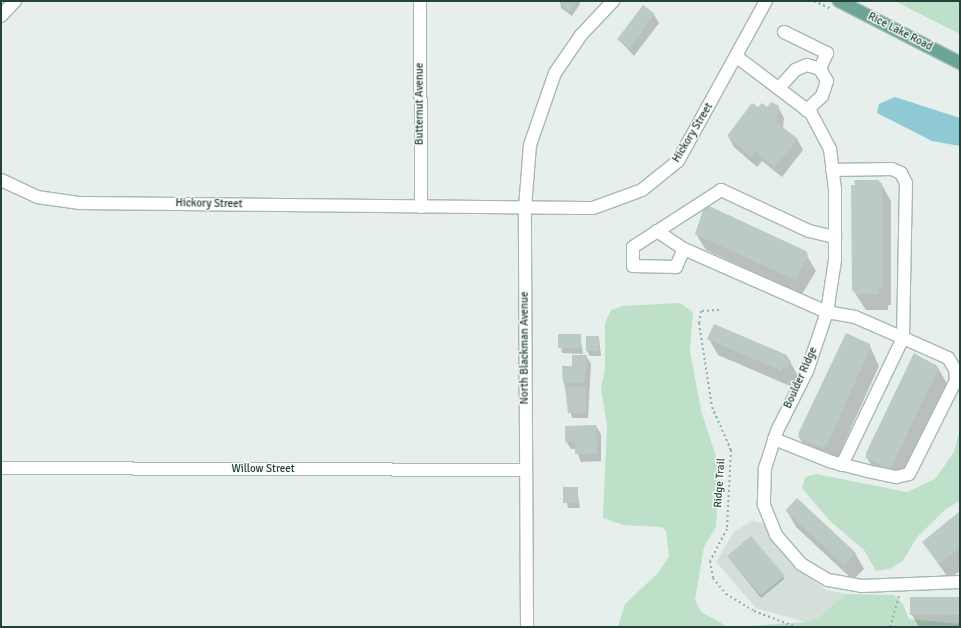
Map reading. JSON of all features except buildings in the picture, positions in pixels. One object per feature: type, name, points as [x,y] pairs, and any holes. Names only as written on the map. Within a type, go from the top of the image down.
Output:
[{"type":"main road","name":"Rice Lake Road","points":[[839,1],[960,63]]},
{"type":"street","points":[[1,16],[15,1]]},
{"type":"street","name":"Butternut Avenue","points":[[420,1],[420,207]]},
{"type":"street","name":"North Blackman Avenue","points":[[527,627],[525,208],[530,145],[556,73],[581,35],[612,1]]},
{"type":"street","name":"Hickory Street","points":[[1,180],[37,197],[79,203],[593,208],[622,200],[653,183],[678,161],[737,57],[766,1]]},
{"type":"street","points":[[784,32],[827,53],[820,69]]},
{"type":"street","name":"Boulder Ridge","points":[[737,57],[779,84],[807,110],[830,149],[832,170],[835,237],[827,312],[807,371],[774,439],[765,469],[764,505],[776,535],[801,564],[828,580],[861,586],[960,582]]},
{"type":"street","points":[[779,84],[795,70],[807,65],[820,69],[827,82],[822,96],[807,110]]},
{"type":"street","points":[[832,170],[892,169],[901,173],[906,183],[903,338],[842,465]]},
{"type":"street","points":[[684,249],[676,267],[633,266],[633,247],[721,190],[810,231],[835,237]]},
{"type":"street","points":[[657,231],[684,249],[827,312],[855,317],[948,358],[955,370],[956,380],[915,468],[909,474],[896,477],[842,465],[774,439]]},
{"type":"street","name":"Willow Street","points":[[1,468],[526,470]]},
{"type":"path","name":"Ridge Trail","points":[[719,310],[701,311],[699,323],[712,408],[731,450],[727,529],[710,561],[713,578],[726,594],[754,611],[796,627]]},
{"type":"path","points":[[890,627],[898,608],[900,584]]},
{"type":"shaded area","points":[[752,521],[764,523],[790,562],[826,590],[846,594],[818,618],[806,622],[756,608],[716,562],[734,532]]},
{"type":"green space","points":[[895,1],[960,1],[960,34]]},
{"type":"green space","points":[[680,303],[693,312],[690,351],[701,410],[719,466],[716,527],[704,547],[695,600],[701,612],[728,627],[618,627],[625,604],[659,572],[669,556],[666,531],[662,527],[624,525],[603,518],[607,426],[601,388],[605,369],[605,323],[611,310],[623,306]]},
{"type":"green space","points":[[960,429],[960,501],[947,508],[918,536],[902,562],[889,569],[876,571],[864,550],[830,521],[802,488],[805,477],[816,474],[907,492],[935,479],[954,452]]},
{"type":"green space","points":[[846,594],[894,595],[903,604],[909,619],[960,624],[960,627],[735,627],[806,622],[818,618]]},
{"type":"water","points":[[895,97],[960,118],[960,146],[932,141],[877,113],[879,104]]}]
